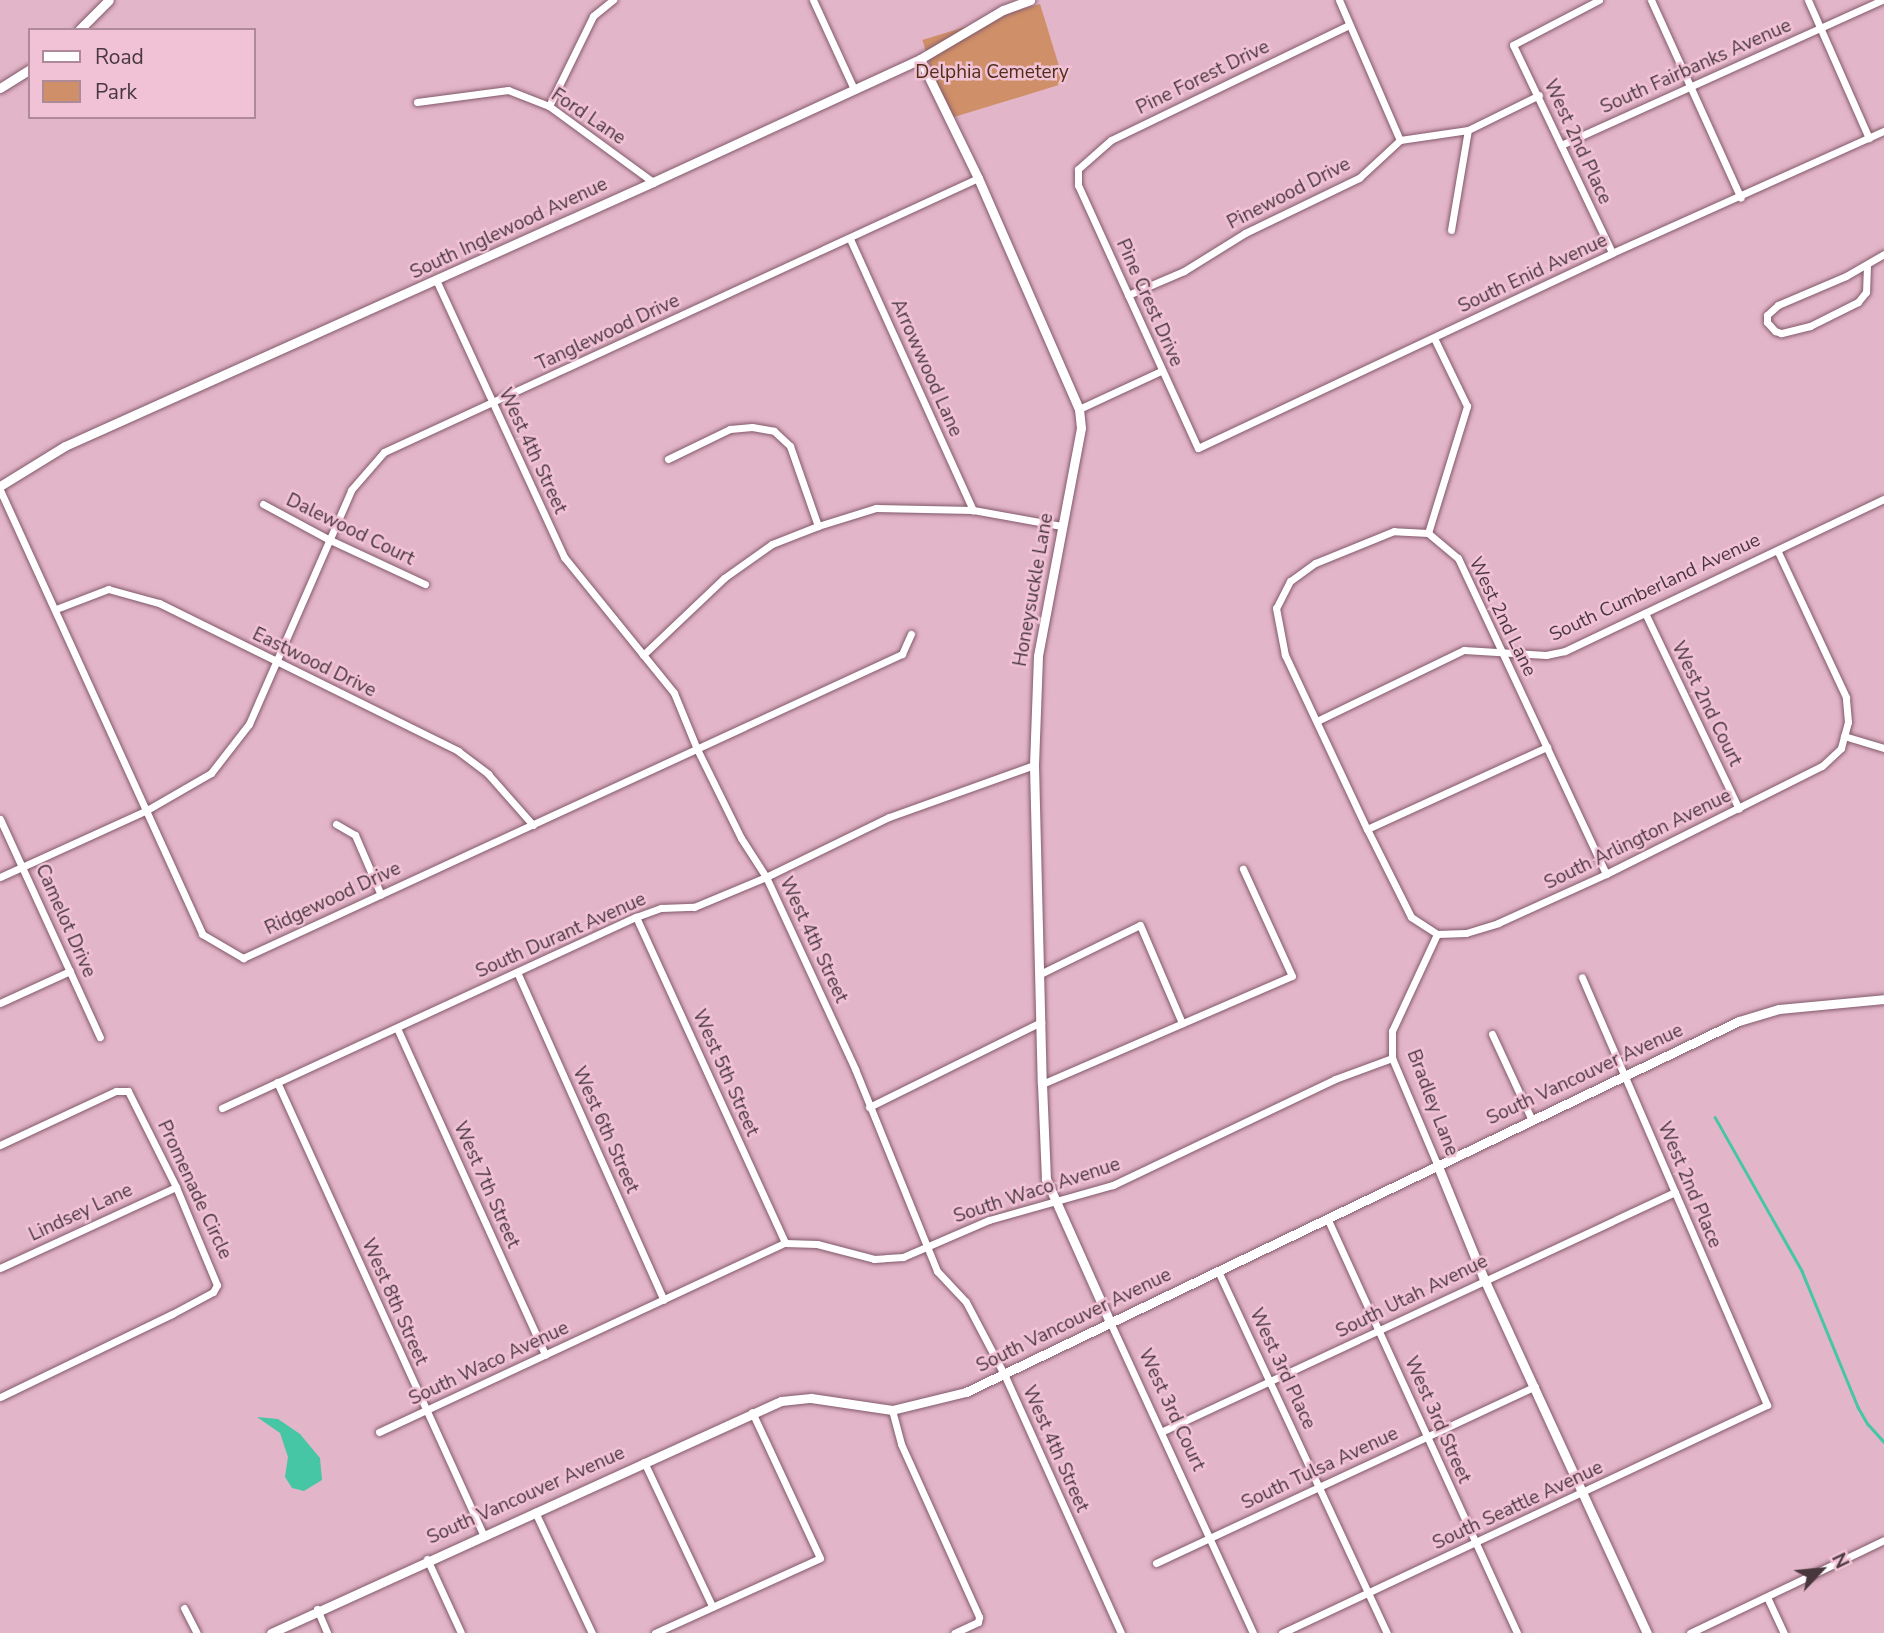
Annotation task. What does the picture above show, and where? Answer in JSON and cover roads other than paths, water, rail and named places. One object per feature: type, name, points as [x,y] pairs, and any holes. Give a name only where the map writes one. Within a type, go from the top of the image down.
[{"type":"street","points":[[81,28],[109,0]]},
{"type":"street","points":[[549,106],[593,16],[613,0]]},
{"type":"street","points":[[813,0],[854,89]]},
{"type":"street","name":"South Inglewood Avenue","points":[[0,488],[65,446],[437,282],[920,59],[1003,10],[1030,0]]},
{"type":"street","points":[[1339,0],[1400,140],[1468,130],[1538,95]]},
{"type":"street","name":"West 2nd Place","points":[[1599,0],[1513,45],[1612,253]]},
{"type":"street","points":[[1651,0],[1741,198]]},
{"type":"street","points":[[1808,0],[1869,138]]},
{"type":"street","name":"South Fairbanks Avenue","points":[[1561,145],[1882,0]]},
{"type":"street","name":"Pine Forest Drive","points":[[1078,169],[1111,140],[1349,25]]},
{"type":"street","name":"Honeysuckle Lane","points":[[920,59],[978,178],[1079,410],[1081,428],[1038,656],[1034,765],[1046,1179],[1056,1202]]},
{"type":"street","points":[[0,88],[28,70]]},
{"type":"street","name":"Ford Lane","points":[[417,102],[508,90],[549,106],[653,182]]},
{"type":"street","points":[[1451,230],[1468,130]]},
{"type":"street","name":"South Enid Avenue","points":[[1198,448],[1612,253],[1741,198],[1884,131]]},
{"type":"street","name":"Pinewood Drive","points":[[1128,295],[1184,271],[1245,233],[1359,178],[1400,140]]},
{"type":"street","name":"Pine Crest Drive","points":[[1078,169],[1078,185],[1198,448]]},
{"type":"street","name":"Tanglewood Drive","points":[[0,877],[147,810],[211,773],[249,724],[351,490],[384,452],[978,178]]},
{"type":"street","name":"Arrowwood Lane","points":[[850,239],[973,510]]},
{"type":"street","points":[[1867,265],[1866,292],[1857,302],[1810,326],[1782,332],[1774,331],[1767,322],[1767,315],[1778,305],[1867,265],[1884,254]]},
{"type":"street","name":"West 4th Street","points":[[437,282],[564,557],[674,693],[697,750],[741,838],[766,877],[855,1069],[937,1271],[966,1302],[1004,1374],[1121,1633]]},
{"type":"street","points":[[1434,338],[1468,406],[1452,448],[1428,533],[1394,531],[1315,564],[1290,581],[1276,608],[1285,654],[1319,720],[1367,829],[1411,917],[1437,934]]},
{"type":"street","points":[[1079,410],[1161,371]]},
{"type":"street","points":[[668,459],[730,429],[752,427],[774,431],[790,446],[818,526]]},
{"type":"street","name":"Ridgewood Drive","points":[[0,488],[202,934],[243,958],[902,654],[911,634]]},
{"type":"street","name":"South Cumberland Avenue","points":[[1319,720],[1464,650],[1546,655],[1565,651],[1884,499]]},
{"type":"street","name":"Dalewood Court","points":[[262,504],[328,539],[425,584]]},
{"type":"street","points":[[643,655],[724,578],[772,544],[876,508],[973,510],[1062,526]]},
{"type":"street","name":"West 2nd Lane","points":[[1428,533],[1458,558],[1606,874]]},
{"type":"street","points":[[1777,550],[1846,697],[1848,722],[1844,736],[1884,748]]},
{"type":"street","name":"Eastwood Drive","points":[[56,609],[108,589],[159,603],[458,751],[488,774],[533,825]]},
{"type":"street","name":"West 2nd Court","points":[[1645,613],[1740,808]]},
{"type":"street","name":"South Arlington Avenue","points":[[1437,934],[1466,933],[1498,923],[1606,874],[1822,766],[1841,748],[1844,736]]},
{"type":"street","points":[[1367,829],[1547,747]]},
{"type":"street","name":"South Durant Avenue","points":[[222,1108],[636,917],[661,908],[694,907],[766,877],[889,817],[1034,765]]},
{"type":"street","name":"Camelot Drive","points":[[0,819],[100,1037]]},
{"type":"street","points":[[336,824],[355,835],[381,895]]},
{"type":"street","points":[[1042,1084],[1292,976],[1243,869]]},
{"type":"street","name":"West 5th Street","points":[[636,917],[785,1243]]},
{"type":"street","points":[[1040,974],[1139,925],[1182,1023]]},
{"type":"street","name":"Bradley Lane","points":[[1437,934],[1392,1031],[1392,1058],[1484,1279],[1647,1633]]},
{"type":"street","points":[[0,1003],[70,971]]},
{"type":"street","name":"West 6th Street","points":[[517,972],[664,1300]]},
{"type":"street","name":"West 2nd Place","points":[[1582,977],[1767,1405]]},
{"type":"street","name":"South Vancouver Avenue","points":[[271,1633],[317,1609],[781,1401],[811,1398],[892,1410],[966,1392],[1739,1021],[1779,1009],[1884,999]]},
{"type":"street","points":[[869,1107],[1041,1022]]},
{"type":"street","name":"West 7th Street","points":[[397,1028],[545,1355]]},
{"type":"street","points":[[1492,1034],[1532,1120]]},
{"type":"street","name":"South Waco Avenue","points":[[379,1432],[785,1243],[817,1244],[874,1259],[903,1256],[989,1220],[1113,1185],[1335,1079],[1392,1058]]},
{"type":"street","name":"West 8th Street","points":[[277,1082],[483,1535]]},
{"type":"street","name":"Promenade Circle","points":[[0,1145],[116,1091],[128,1091],[176,1187],[217,1285],[213,1292],[0,1397]]},
{"type":"street","name":"Lindsey Lane","points":[[0,1268],[176,1187]]},
{"type":"street","name":"South Utah Avenue","points":[[1163,1432],[1484,1279],[1675,1192]]},
{"type":"street","name":"West 3rd Court","points":[[1056,1202],[1253,1633]]},
{"type":"street","name":"West 3rd Street","points":[[1328,1220],[1517,1633]]},
{"type":"street","name":"West 3rd Place","points":[[1218,1271],[1387,1633]]},
{"type":"street","name":"South Tulsa Avenue","points":[[1156,1563],[1535,1386]]},
{"type":"street","name":"South Seattle Avenue","points":[[1282,1633],[1767,1405]]},
{"type":"street","points":[[892,1410],[901,1444],[979,1617],[978,1622],[954,1633]]},
{"type":"street","points":[[655,1633],[820,1558],[752,1412]]},
{"type":"street","points":[[644,1462],[712,1606]]},
{"type":"street","points":[[535,1512],[592,1633]]},
{"type":"street","points":[[1690,1633],[1884,1540]]},
{"type":"street","points":[[427,1559],[461,1633]]},
{"type":"street","points":[[1767,1597],[1784,1633]]},
{"type":"street","points":[[184,1608],[197,1633]]},
{"type":"street","points":[[317,1609],[327,1633]]},
{"type":"waterway","points":[[1715,1117],[1802,1271],[1858,1407],[1868,1424],[1884,1442]]},
{"type":"park label","name":"Delphia Cemetery","points":[[992,73]]}]
